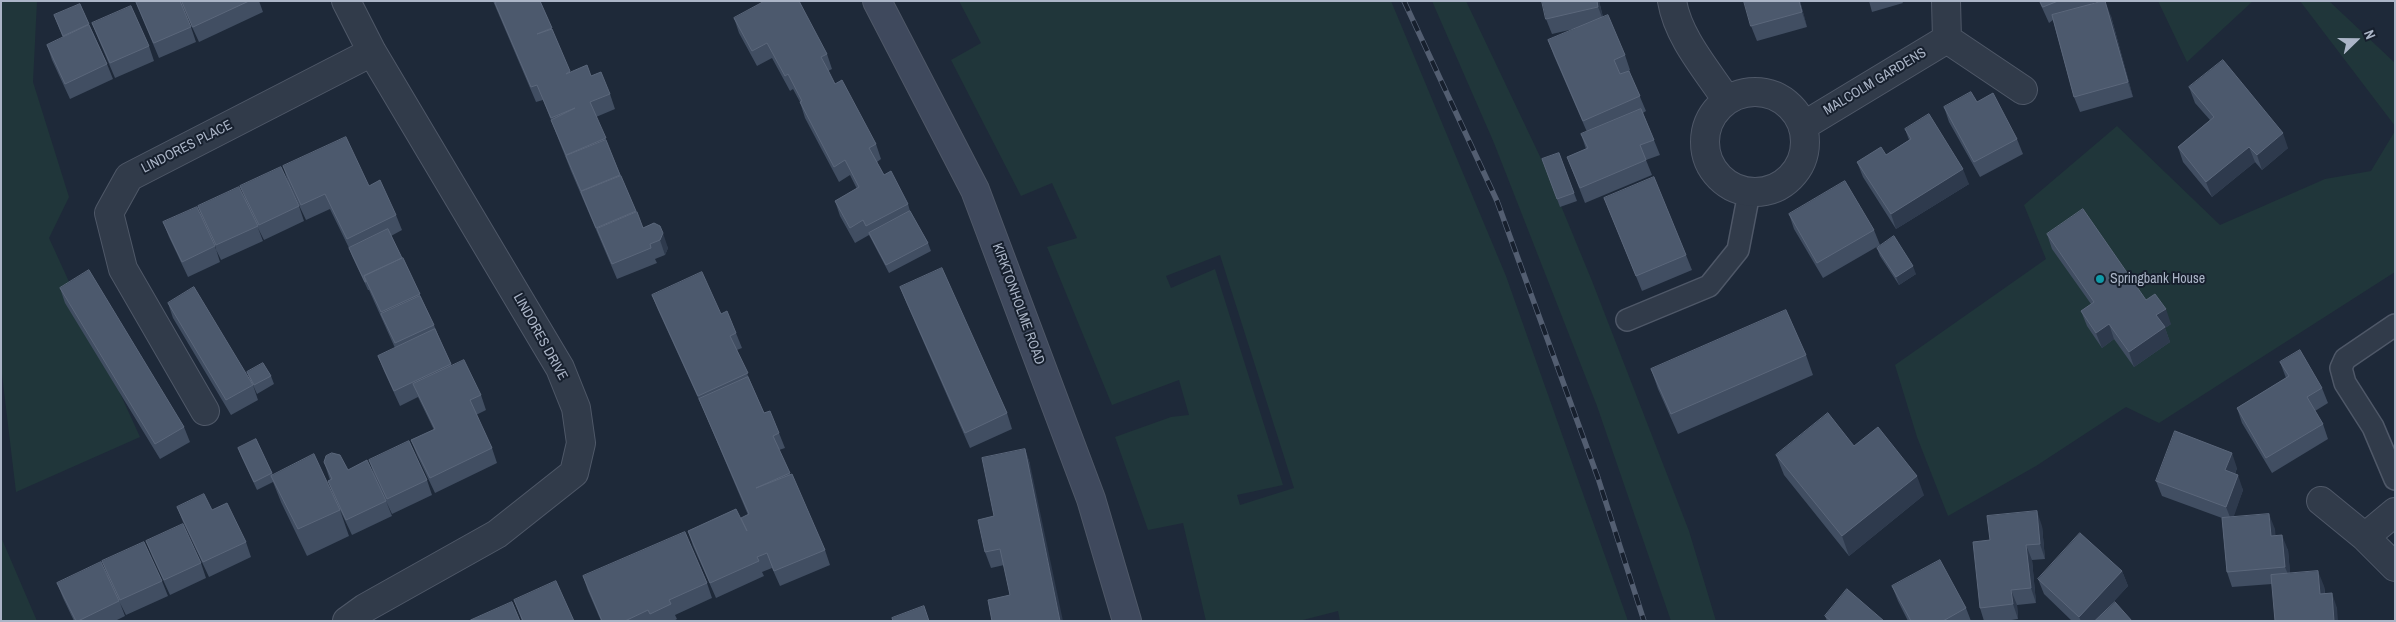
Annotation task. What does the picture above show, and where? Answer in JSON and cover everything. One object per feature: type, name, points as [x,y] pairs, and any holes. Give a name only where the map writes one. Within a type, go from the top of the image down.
[{"type":"street","name":"LINDORES DRIVE","points":[[346,1],[372,52],[560,368],[576,408],[581,443],[574,473],[497,534],[365,608],[347,621]]},
{"type":"street","name":"KIRKTONHOLME ROAD","points":[[877,1],[975,190],[1090,499],[1127,621]]},
{"type":"street","points":[[1672,1],[1675,17],[1691,46],[1726,98]]},
{"type":"street","points":[[1946,1],[1947,39],[2023,90]]},
{"type":"street","name":"MALCOLM GARDENS","points":[[1803,126],[1947,39]]},
{"type":"street","name":"LINDORES PLACE","points":[[205,411],[123,269],[109,212],[129,177],[372,52]]},
{"type":"street","points":[[1754,91],[1770,93],[1784,100],[1796,112],[1803,126],[1806,142],[1803,159],[1794,174],[1782,185],[1766,192],[1749,193],[1735,189],[1722,181],[1712,170],[1706,156],[1704,141],[1707,126],[1726,98],[1754,91]]},
{"type":"street","points":[[2321,501],[2365,537],[2395,567]]},
{"type":"street","points":[[2365,537],[2395,512]]},
{"type":"lane","points":[[1628,320],[1709,286],[1738,250],[1749,193]]},
{"type":"lane","points":[[2395,325],[2345,359],[2341,368],[2345,382],[2379,440],[2395,479]]},
{"type":"green space","points":[[1,1],[37,1],[33,82],[69,197],[49,238],[140,437],[16,492],[1,366]]},
{"type":"green space","points":[[959,1],[1391,1],[1506,276],[1628,621],[1340,621],[1338,611],[1299,621],[1206,621],[1183,523],[1148,530],[1115,437],[1171,417],[1189,415],[1179,380],[1112,405],[1047,247],[1077,238],[1052,183],[1021,196],[951,60],[981,43]],"holes":[[[1220,255],[1294,488],[1240,505],[1237,495],[1283,485],[1215,269],[1171,288],[1166,276]]]},
{"type":"green space","points":[[1432,1],[1466,1],[1545,167],[1592,281],[1689,531],[1716,621],[1671,621],[1597,406],[1494,143]]},
{"type":"green space","points":[[2158,1],[2253,1],[2187,62]]},
{"type":"green space","points":[[2300,1],[2329,1],[2395,63],[2395,126]]},
{"type":"green space","points":[[2117,126],[2220,225],[2325,179],[2371,171],[2395,131],[2395,272],[2159,423],[2126,407],[2036,466],[1948,516],[1917,437],[1895,365],[2046,259],[2024,205]]},
{"type":"green space","points":[[1,537],[37,621],[1,621]]},
{"type":"building","points":[[136,1],[180,1],[191,27],[154,43]]},
{"type":"building","points":[[182,1],[249,1],[193,27]]},
{"type":"building","points":[[498,1],[540,1],[552,28],[537,34],[552,29],[570,71],[566,74],[587,65],[591,76],[601,72],[610,94],[590,102],[606,138],[566,155],[551,120],[575,108],[551,118],[537,85],[531,87],[495,3]]},
{"type":"building","points":[[765,1],[799,1],[827,54],[821,57],[835,84],[842,80],[876,144],[869,148],[884,175],[891,171],[908,204],[866,226],[863,220],[850,228],[835,201],[859,187],[845,160],[834,167],[800,102],[802,101],[788,74],[785,76],[767,43],[752,51],[734,18]]},
{"type":"building","points":[[1542,1],[1597,1],[1598,7],[1546,19]]},
{"type":"building","points":[[1744,1],[1799,1],[1802,12],[1751,26]]},
{"type":"building","points":[[2040,1],[2058,1],[2043,7]]},
{"type":"building","points":[[2105,1],[2128,82],[2074,97],[2052,15]]},
{"type":"building","points":[[80,4],[89,24],[63,36],[54,15]]},
{"type":"building","points":[[131,6],[149,46],[110,63],[92,23]]},
{"type":"building","points":[[1608,15],[1625,55],[1614,60],[1620,74],[1629,71],[1640,96],[1583,121],[1548,40]]},
{"type":"building","points":[[89,25],[107,64],[65,84],[47,45]]},
{"type":"building","points":[[2223,60],[2283,133],[2257,155],[2249,147],[2206,182],[2178,147],[2214,117],[2189,87]]},
{"type":"building","points":[[1971,92],[1977,102],[1993,93],[2017,139],[1974,162],[1944,107]]},
{"type":"building","points":[[1641,109],[1654,140],[1640,145],[1646,160],[1580,188],[1567,157],[1588,148],[1581,134]]},
{"type":"building","points":[[1929,114],[1963,169],[1891,214],[1857,162],[1881,147],[1886,155],[1911,139],[1905,129]]},
{"type":"building","points":[[346,137],[369,186],[380,180],[396,215],[347,239],[325,194],[301,205],[283,166]]},
{"type":"building","points":[[606,140],[620,175],[581,191],[566,156]]},
{"type":"building","points":[[1559,153],[1574,193],[1557,199],[1542,159]]},
{"type":"building","points":[[281,167],[299,206],[259,225],[240,186]]},
{"type":"building","points":[[621,176],[636,211],[596,228],[581,192]]},
{"type":"building","points":[[1654,177],[1686,255],[1636,276],[1604,198]]},
{"type":"building","points":[[1845,181],[1874,230],[1817,263],[1789,214]]},
{"type":"building","points":[[239,187],[258,226],[216,245],[198,206]]},
{"type":"building","points":[[197,207],[215,246],[182,262],[163,222]]},
{"type":"building","name":"Springbank House","points":[[2083,209],[2146,300],[2155,294],[2166,309],[2156,315],[2165,327],[2129,352],[2109,324],[2096,333],[2081,311],[2094,302],[2047,234]]},
{"type":"building","points":[[910,211],[928,243],[886,265],[869,233]]},
{"type":"building","points":[[637,212],[643,228],[654,223],[660,226],[663,233],[660,240],[650,244],[651,248],[612,264],[597,229]]},
{"type":"building","points":[[388,229],[402,258],[364,276],[365,282],[349,248]]},
{"type":"building","points":[[1894,236],[1913,266],[1896,277],[1877,248]]},
{"type":"building","points":[[403,258],[420,294],[381,312],[364,276]]},
{"type":"building","points":[[942,268],[1007,413],[965,433],[900,287]]},
{"type":"building","points":[[89,270],[184,427],[155,444],[60,288]]},
{"type":"building","points":[[702,272],[721,314],[727,311],[736,333],[730,336],[748,373],[698,396],[652,295]]},
{"type":"building","points":[[194,287],[253,385],[226,400],[168,303]]},
{"type":"building","points":[[420,296],[434,325],[395,343],[381,314]]},
{"type":"building","points":[[1786,310],[1806,355],[1671,414],[1651,369]]},
{"type":"building","points":[[435,329],[451,364],[394,391],[378,356]]},
{"type":"building","points":[[2300,350],[2322,388],[2307,397],[2323,424],[2266,458],[2237,408],[2289,376],[2280,362]]},
{"type":"building","points":[[464,360],[481,395],[470,400],[492,448],[430,478],[411,440],[435,429],[413,384]]},
{"type":"building","points":[[263,363],[271,376],[254,385],[247,372]]},
{"type":"building","points":[[748,377],[764,413],[770,411],[779,433],[773,436],[790,473],[756,488],[792,474],[825,550],[774,571],[767,553],[757,557],[759,561],[710,583],[688,531],[736,509],[747,531],[741,518],[749,514],[699,399]]},
{"type":"building","points":[[1828,413],[1854,446],[1878,427],[1917,476],[1842,536],[1776,455]]},
{"type":"building","points":[[2175,431],[2232,453],[2225,470],[2238,475],[2226,507],[2156,481]]},
{"type":"building","points":[[256,439],[272,473],[254,482],[238,448]]},
{"type":"building","points":[[409,441],[427,480],[387,499],[369,460]]},
{"type":"building","points":[[1025,449],[1060,621],[992,621],[988,600],[1010,595],[1000,549],[985,552],[978,520],[994,516],[982,458]]},
{"type":"building","points":[[332,453],[340,455],[348,470],[367,460],[386,501],[346,520],[328,481],[332,479],[324,462],[326,456]]},
{"type":"building","points":[[314,454],[340,510],[298,529],[271,476]]},
{"type":"building","points":[[204,494],[212,510],[227,503],[246,542],[203,562],[177,507]]},
{"type":"building","points":[[2037,511],[2040,544],[2026,545],[2031,588],[2011,590],[2013,604],[1980,608],[1973,542],[1990,540],[1987,516]]},
{"type":"building","points":[[2269,514],[2271,536],[2282,535],[2285,567],[2227,572],[2222,518]]},
{"type":"building","points":[[183,524],[201,563],[164,580],[146,541]]},
{"type":"building","points":[[685,532],[707,583],[669,600],[671,604],[650,614],[648,610],[625,621],[602,621],[583,576]]},
{"type":"building","points":[[2080,533],[2122,571],[2079,617],[2038,579]]},
{"type":"building","points":[[144,542],[162,581],[120,600],[102,561]]},
{"type":"building","points":[[1940,560],[1966,608],[1943,621],[1911,621],[1892,586]]},
{"type":"building","points":[[101,562],[119,601],[76,621],[57,583]]},
{"type":"building","points":[[2318,571],[2320,594],[2332,593],[2334,621],[2275,621],[2271,575]]},
{"type":"building","points":[[556,581],[574,621],[523,621],[514,600]]},
{"type":"building","points":[[1847,589],[1884,621],[1831,621],[1825,616]]},
{"type":"building","points":[[512,602],[520,621],[471,620]]},
{"type":"building","points":[[2115,602],[2132,621],[2095,621]]},
{"type":"building","points":[[924,606],[929,621],[893,621],[892,618]]},
{"type":"railway","points":[[1404,1],[1497,201],[1598,478],[1644,621]]},
{"type":"place","name":"Springbank House","points":[[2100,279]]}]
